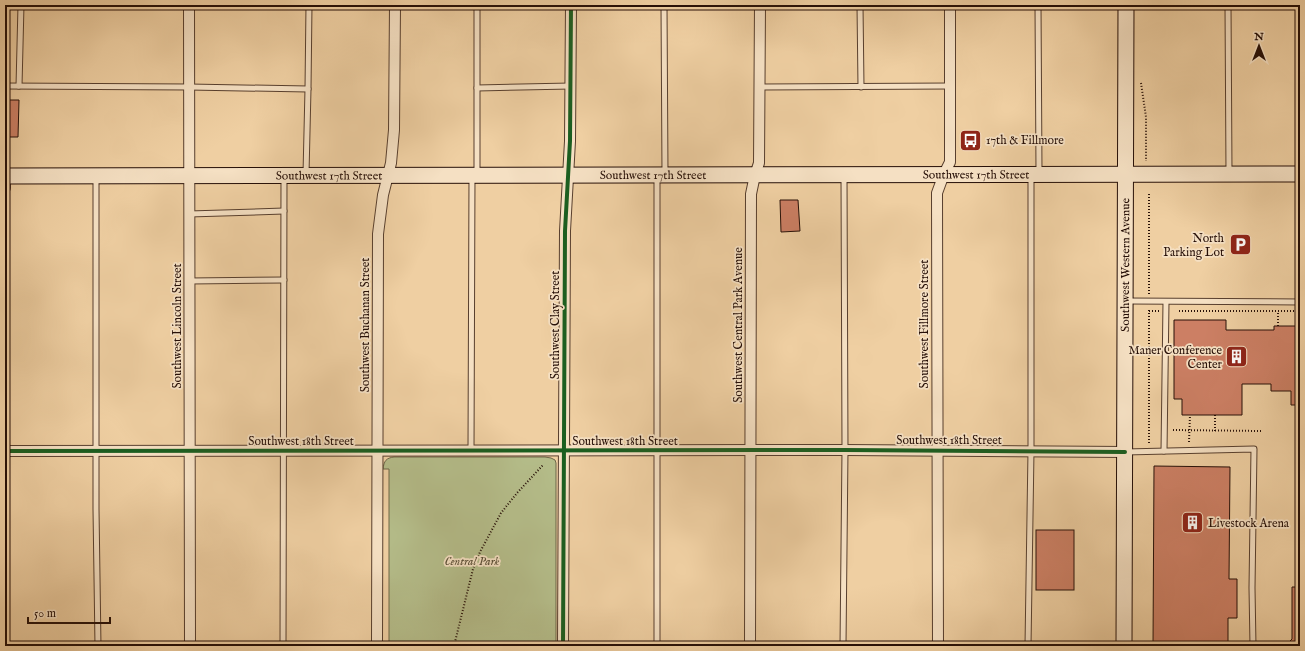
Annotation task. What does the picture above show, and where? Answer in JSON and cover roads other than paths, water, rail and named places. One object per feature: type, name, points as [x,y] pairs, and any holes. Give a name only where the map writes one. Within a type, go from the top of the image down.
[{"type":"main road","name":"Southwest Western Avenue","points":[[1124,646],[1126,5]]},
{"type":"main road","name":"Southwest 17th Street","points":[[5,176],[1300,174]]},
{"type":"street","name":"Southwest Lincoln Street","points":[[189,5],[190,646]]},
{"type":"street","name":"Southwest Buchanan Street","points":[[377,646],[378,234],[387,176],[391,163],[394,130],[395,5]]},
{"type":"street","name":"Southwest Clay Street","points":[[563,646],[565,230],[570,141],[572,5]]},
{"type":"street","name":"Southwest Central Park Avenue","points":[[750,646],[751,194],[755,175],[760,164],[760,5]]},
{"type":"street","name":"Southwest Fillmore Street","points":[[938,646],[937,194],[950,162],[950,5]]},
{"type":"street","points":[[5,176],[5,188]]},
{"type":"street","name":"Southwest 18th Street","points":[[5,451],[937,450],[1124,452]]},
{"type":"lane","points":[[19,86],[21,5]]},
{"type":"lane","points":[[306,176],[309,5]]},
{"type":"lane","points":[[471,450],[477,5]]},
{"type":"lane","points":[[657,646],[657,451],[664,5]]},
{"type":"lane","points":[[860,5],[861,87]]},
{"type":"lane","points":[[1028,646],[1038,5]]},
{"type":"lane","points":[[1228,5],[1229,174]]},
{"type":"lane","points":[[5,86],[308,89]]},
{"type":"lane","points":[[476,88],[571,86]]},
{"type":"lane","points":[[760,87],[950,86]]},
{"type":"lane","points":[[5,151],[5,176]]},
{"type":"lane","points":[[843,646],[845,450],[844,175]]},
{"type":"lane","points":[[96,176],[98,646]]},
{"type":"lane","points":[[283,646],[284,176]]},
{"type":"lane","points":[[189,214],[284,211]]},
{"type":"lane","points":[[190,281],[284,280]]},
{"type":"lane","points":[[1125,300],[1166,302],[1300,302]]},
{"type":"lane","points":[[1164,451],[1166,302]]},
{"type":"lane","points":[[1124,452],[1254,450],[1252,588],[1253,646]]},
{"type":"place","name":"17th & Fillmore","points":[[971,140]]},
{"type":"place","name":"North Parking Lot","points":[[1240,245]]},
{"type":"place","name":"Maner Conference Center","points":[[1237,357]]},
{"type":"place","name":"Livestock Arena","points":[[1192,523]]},
{"type":"park label","name":"Central Park","points":[[472,561]]}]
